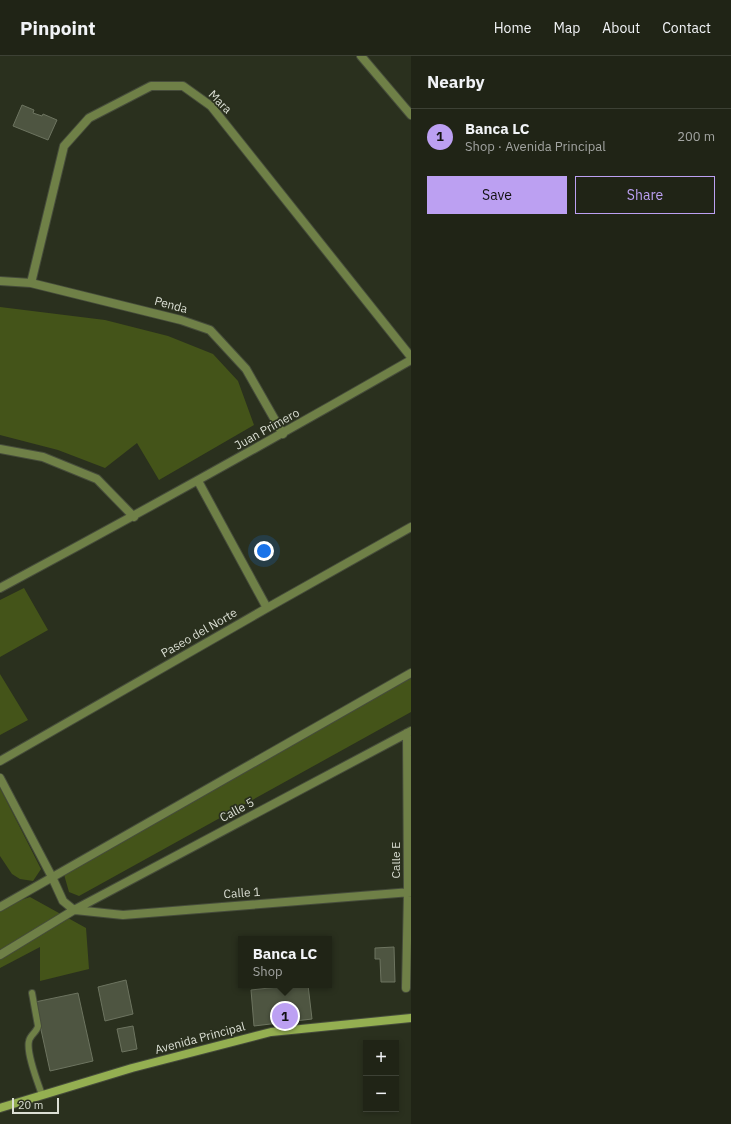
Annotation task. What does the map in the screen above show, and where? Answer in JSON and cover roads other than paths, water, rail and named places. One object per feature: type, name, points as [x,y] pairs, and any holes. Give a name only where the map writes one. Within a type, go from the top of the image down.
[{"type":"street","points":[[361,56],[411,115]]},
{"type":"street","name":"Mara","points":[[31,283],[64,146],[89,118],[151,86],[183,86],[210,106],[411,359]]},
{"type":"street","name":"Penda","points":[[0,281],[31,283],[181,320],[210,330],[246,369],[283,434]]},
{"type":"street","name":"Juan Primero","points":[[0,588],[134,517],[283,434],[411,359]]},
{"type":"street","points":[[0,449],[43,457],[97,479],[134,517]]},
{"type":"street","points":[[198,481],[267,608]]},
{"type":"street","name":"Paseo del Norte","points":[[0,762],[411,527]]},
{"type":"street","points":[[0,907],[411,673]]},
{"type":"street","name":"Calle E","points":[[406,988],[410,892],[409,732]]},
{"type":"street","name":"Calle 5","points":[[0,955],[74,910],[409,732]]},
{"type":"street","points":[[0,778],[63,901],[74,910]]},
{"type":"street","name":"Calle 1","points":[[74,910],[123,915],[410,892]]},
{"type":"street","name":"Avenida Principal","points":[[0,1108],[132,1068],[271,1032],[411,1018]]},
{"type":"lane","points":[[32,993],[38,1026],[29,1039],[28,1049],[42,1095]]},
{"type":"place","name":"Banca LC","points":[[285,1016]]}]
